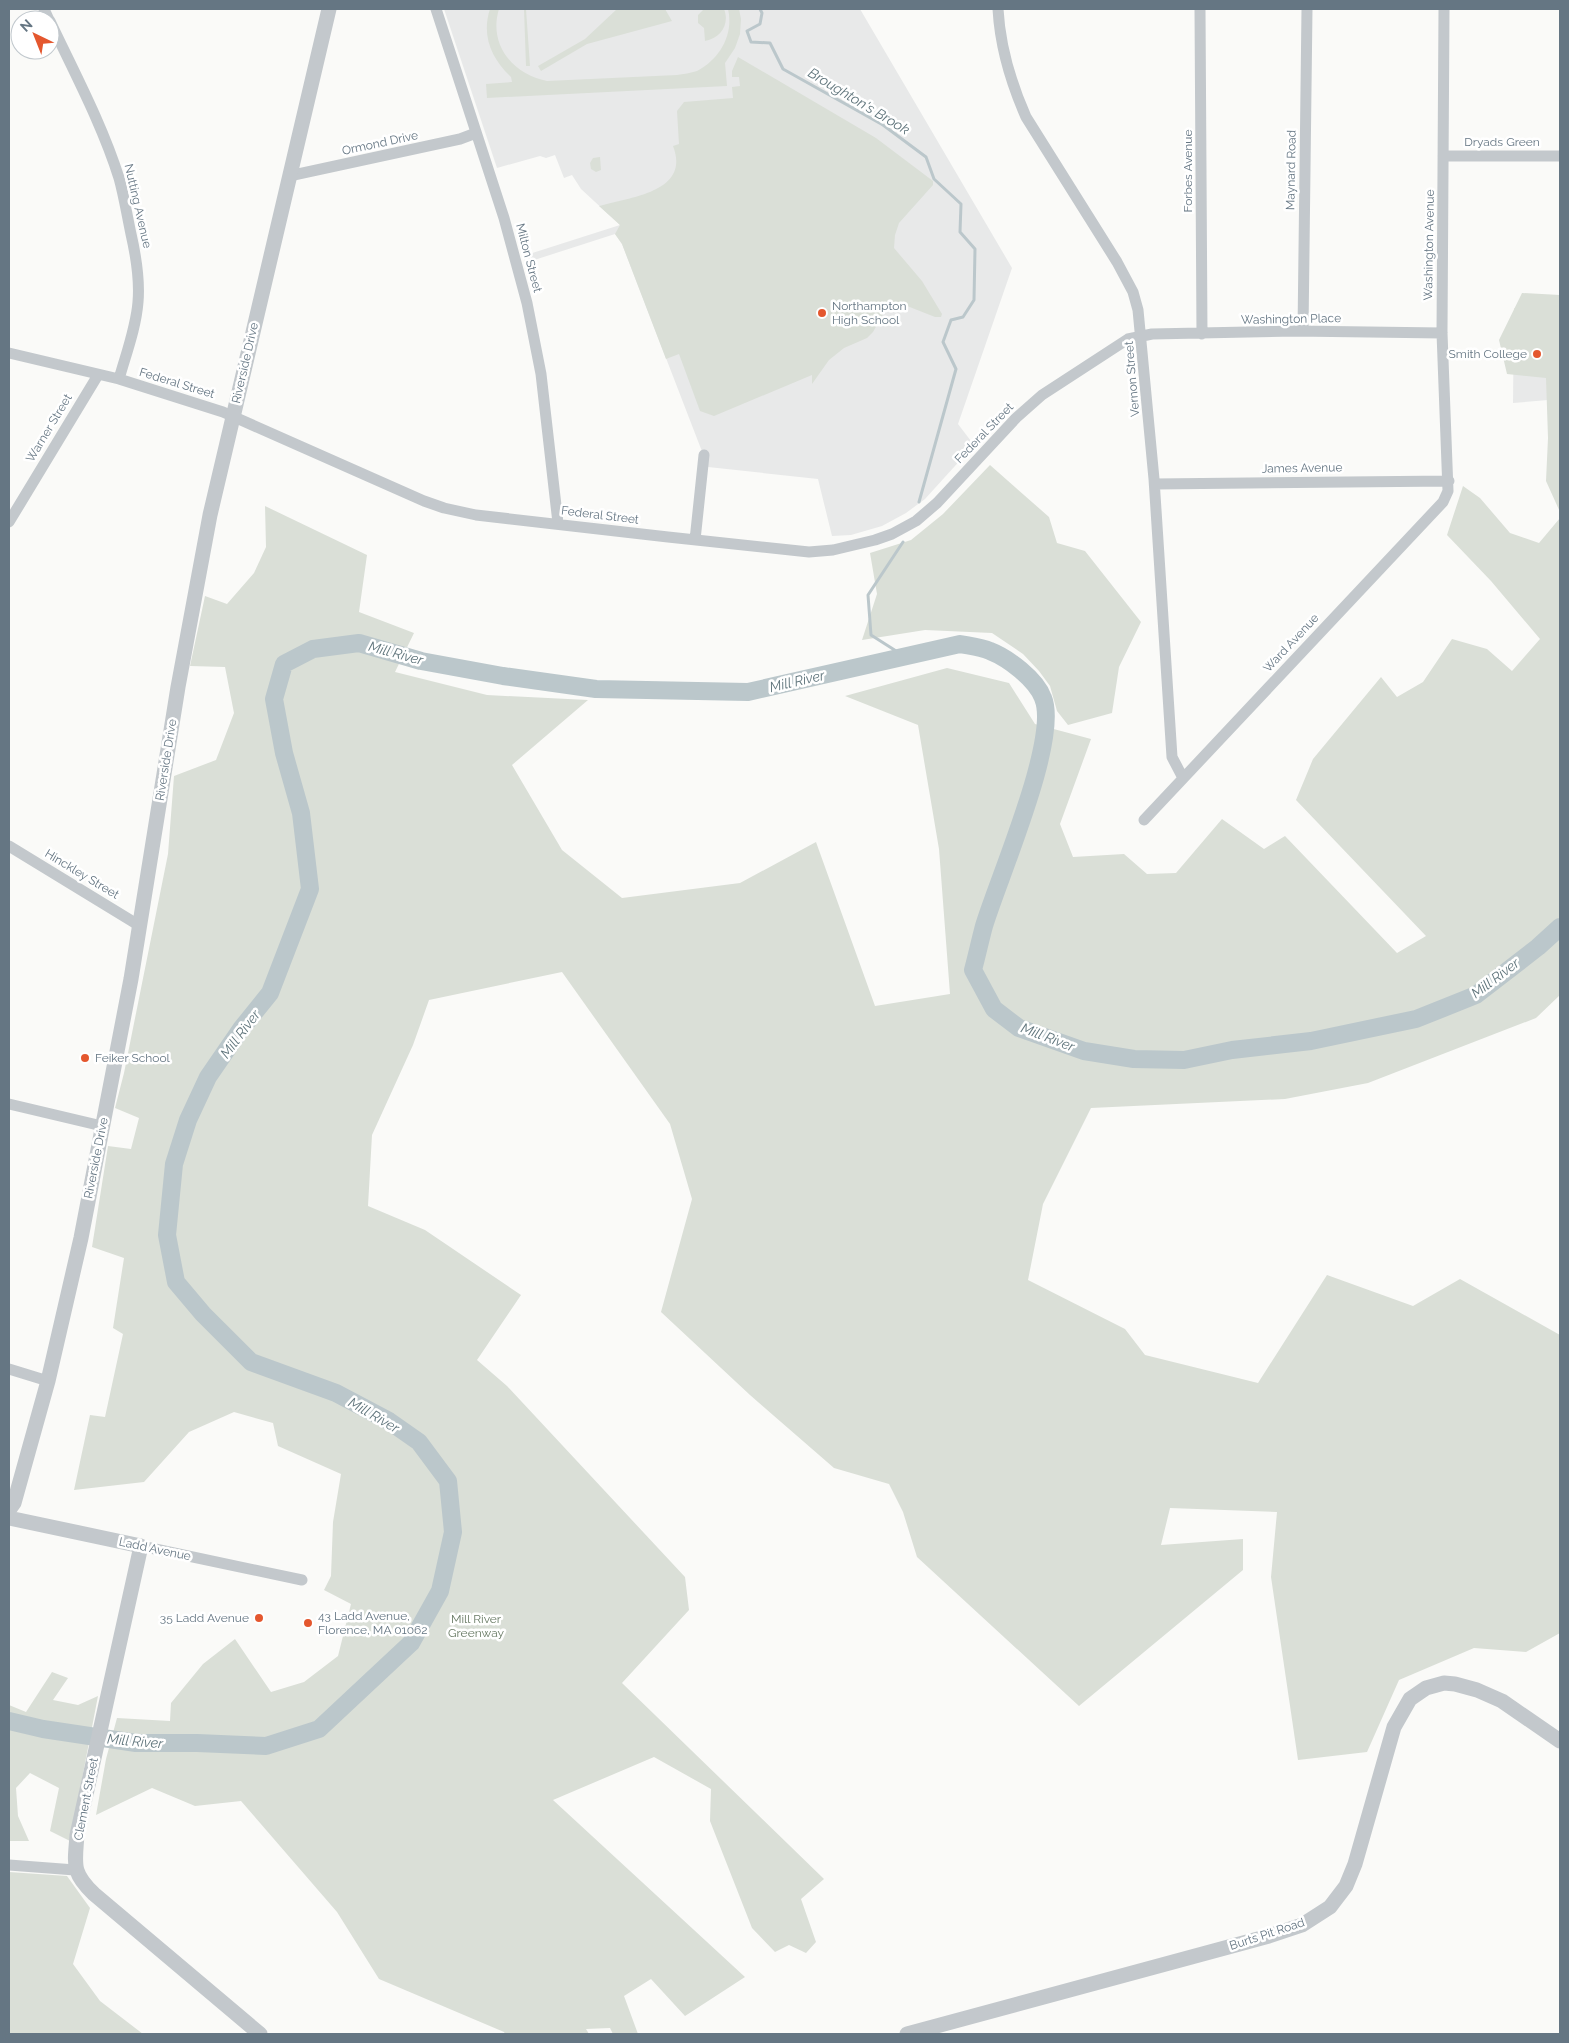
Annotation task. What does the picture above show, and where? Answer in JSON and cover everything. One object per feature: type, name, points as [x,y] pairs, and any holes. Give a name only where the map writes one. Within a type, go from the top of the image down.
[{"type":"street","name":"Riverside Drive","points":[[9,1510],[14,1503],[48,1381],[80,1238],[140,926],[195,592],[232,416],[329,9]]},
{"type":"street","name":"Milton Street","points":[[436,9],[504,218],[532,323],[541,374],[558,523]]},
{"type":"street","name":"Vernon Street","points":[[998,9],[1004,55],[1026,117],[1117,262],[1133,292],[1142,336],[1172,757],[1183,778]]},
{"type":"street","name":"Forbes Avenue","points":[[1200,9],[1202,334]]},
{"type":"street","name":"Maynard Road","points":[[1303,331],[1307,9]]},
{"type":"street","name":"Washington Avenue","points":[[1444,9],[1442,333],[1449,481]]},
{"type":"street","name":"Nutting Avenue","points":[[60,43],[114,162],[124,197],[135,254],[138,302],[134,325],[118,379]]},
{"type":"street","name":"Ormond Drive","points":[[289,176],[460,139],[476,133]]},
{"type":"street","name":"Dryads Green","points":[[1443,156],[1560,156]]},
{"type":"street","name":"Washington Place","points":[[1142,336],[1303,331],[1442,333]]},
{"type":"street","name":"Federal Street","points":[[9,354],[118,379],[232,416],[434,504],[476,514],[809,552],[832,550],[892,534],[916,521],[937,503],[1016,418],[1042,395],[1128,339],[1142,336]]},
{"type":"street","name":"Warner Street","points":[[9,522],[98,375]]},
{"type":"street","points":[[695,540],[704,455]]},
{"type":"street","name":"James Avenue","points":[[1154,484],[1449,481]]},
{"type":"street","name":"Ward Avenue","points":[[1144,820],[1443,502],[1448,491],[1449,481]]},
{"type":"street","name":"Hinckley Street","points":[[9,846],[140,926]]},
{"type":"street","points":[[9,1104],[102,1126]]},
{"type":"street","points":[[9,1369],[48,1381]]},
{"type":"street","name":"Ladd Avenue","points":[[9,1518],[302,1580]]},
{"type":"street","name":"Clement Street","points":[[75,1870],[77,1835],[141,1546]]},
{"type":"street","name":"Burts Pit Road","points":[[907,2034],[1269,1936],[1302,1925],[1330,1907],[1346,1886],[1355,1864],[1394,1727],[1410,1699],[1426,1688],[1444,1683],[1477,1690],[1502,1702],[1560,1741]]},
{"type":"street","points":[[9,1866],[75,1870],[81,1880],[94,1894],[260,2034]]},
{"type":"shaded area","name":"Northampton High School","points":[[444,9],[860,9],[1012,268],[958,424],[974,445],[925,499],[906,513],[882,526],[851,535],[832,536],[818,479],[708,467],[622,244],[615,234],[525,263],[523,256],[620,225],[581,189],[572,175],[564,178],[555,155],[546,158],[540,156],[497,168]]},
{"type":"shaded area","name":"Smith College","points":[[1560,307],[1560,399],[1513,403],[1514,308]]},
{"type":"green space","points":[[490,9],[499,9],[497,34],[500,46],[506,56],[524,72],[535,78],[547,81],[677,75],[697,71],[712,60],[723,45],[729,28],[728,9],[739,9],[741,19],[740,34],[735,48],[725,63],[727,86],[487,98],[486,84],[512,82],[511,77],[498,63],[490,46],[487,28]]},
{"type":"green space","points":[[524,9],[526,9],[530,66],[526,66]]},
{"type":"green space","points":[[617,9],[665,9],[672,21],[587,44],[541,71],[538,66],[585,39]]},
{"type":"green space","points":[[704,9],[724,9],[726,15],[725,25],[720,34],[705,41],[704,28],[698,23],[698,15]]},
{"type":"green space","points":[[738,57],[876,138],[933,181],[933,185],[899,223],[895,235],[894,248],[922,281],[942,314],[941,317],[935,317],[897,302],[890,302],[873,332],[867,338],[844,348],[829,360],[812,384],[812,375],[714,416],[700,411],[679,354],[666,359],[622,244],[615,234],[620,225],[599,206],[641,195],[666,183],[673,174],[676,161],[673,146],[679,144],[677,111],[684,102],[733,98],[732,87],[740,86],[739,77],[732,77],[732,71]]},
{"type":"green space","points":[[600,157],[601,170],[596,172],[591,169],[590,163],[593,158]]},
{"type":"green space","points":[[1522,293],[1560,295],[1560,512],[1546,481],[1548,438],[1546,378],[1507,374],[1499,340]]},
{"type":"green space","points":[[990,465],[1049,517],[1057,543],[1085,551],[1141,622],[1119,667],[1112,713],[1068,725],[1057,711],[1050,686],[1039,671],[1023,654],[992,633],[925,630],[862,640],[877,594],[870,553],[911,540],[943,514]]},
{"type":"green space","name":"Mill River Greenway","points":[[1463,486],[1480,498],[1510,533],[1539,543],[1560,518],[1560,995],[1536,1018],[1368,1083],[1285,1099],[1091,1108],[1043,1204],[1028,1280],[1125,1329],[1145,1355],[1258,1383],[1327,1275],[1413,1306],[1460,1279],[1560,1335],[1560,1633],[1526,1652],[1474,1648],[1399,1680],[1367,1752],[1298,1760],[1271,1577],[1277,1512],[1170,1508],[1161,1545],[1243,1539],[1243,1570],[1079,1706],[917,1557],[903,1512],[889,1484],[834,1468],[750,1395],[661,1312],[692,1199],[670,1124],[562,972],[429,1000],[413,1045],[372,1135],[368,1206],[425,1230],[521,1295],[477,1360],[507,1386],[685,1577],[689,1610],[622,1683],[824,1879],[801,1899],[816,1942],[806,1953],[789,1945],[775,1952],[752,1928],[710,1821],[711,1789],[654,1757],[553,1800],[745,1977],[685,2016],[651,1979],[624,1996],[638,2034],[613,2034],[610,2028],[586,2029],[589,2034],[505,2034],[379,1979],[337,1912],[241,1801],[195,1806],[152,1788],[96,1815],[106,1759],[117,1718],[170,1721],[171,1703],[203,1664],[235,1639],[271,1692],[304,1682],[338,1656],[351,1604],[324,1590],[331,1576],[333,1522],[341,1474],[278,1446],[273,1423],[234,1412],[189,1432],[144,1482],[74,1490],[90,1415],[105,1417],[123,1334],[113,1328],[124,1258],[92,1247],[108,1146],[131,1149],[139,1118],[115,1108],[124,1073],[168,854],[174,776],[216,760],[234,713],[225,667],[190,666],[205,596],[227,604],[254,573],[266,547],[265,506],[367,555],[359,612],[414,633],[395,672],[487,695],[588,700],[512,765],[562,850],[622,898],[740,883],[816,842],[875,1006],[950,994],[939,849],[918,725],[845,696],[947,668],[1009,683],[1035,724],[1091,739],[1060,824],[1073,857],[1124,854],[1147,874],[1176,873],[1222,819],[1264,849],[1285,836],[1397,953],[1426,936],[1296,800],[1313,759],[1381,677],[1397,697],[1423,682],[1452,639],[1487,649],[1512,671],[1540,639],[1491,581],[1447,535]]},
{"type":"green space","points":[[52,1672],[68,1678],[53,1700],[78,1705],[98,1696],[70,1841],[50,1831],[59,1788],[30,1773],[16,1788],[18,1816],[29,1841],[9,1841],[9,1705],[26,1712]]},
{"type":"green space","points":[[9,1872],[67,1876],[90,1908],[73,1964],[100,2001],[143,2034],[9,2034]]},
{"type":"waterway","name":"Broughton's Brook","points":[[760,9],[762,13],[760,24],[747,31],[751,42],[770,43],[783,69],[883,125],[926,157],[934,179],[961,204],[960,232],[975,249],[974,300],[963,317],[951,320],[943,342],[956,369],[919,502]]},
{"type":"waterway","name":"Broughton's Brook","points":[[903,542],[868,595],[871,635],[904,656]]},
{"type":"waterway","name":"Mill River","points":[[9,1721],[43,1729],[136,1743],[266,1746],[319,1729],[411,1643],[440,1591],[453,1532],[448,1481],[419,1442],[389,1421],[336,1393],[251,1362],[203,1314],[176,1282],[167,1235],[174,1164],[188,1120],[208,1077],[241,1029],[270,993],[310,889],[301,813],[284,753],[274,699],[284,664],[313,649],[359,643],[421,661],[503,676],[596,689],[748,692],[960,644],[983,648],[997,654],[1021,670],[1034,684],[1043,698],[1046,718],[1043,744],[1035,776],[984,926],[973,970],[994,1009],[1019,1028],[1084,1051],[1134,1059],[1184,1060],[1232,1050],[1311,1041],[1416,1019],[1476,995],[1538,947],[1560,927]]},
{"type":"place","name":"Northampton High School","points":[[822,313]]},
{"type":"place","name":"Smith College","points":[[1537,354]]},
{"type":"place","name":"Feiker School","points":[[85,1058]]},
{"type":"place","name":"35 Ladd Avenue","points":[[259,1618]]},
{"type":"place","name":"43 Ladd Avenue, Florence, MA 01062","points":[[308,1623]]}]
